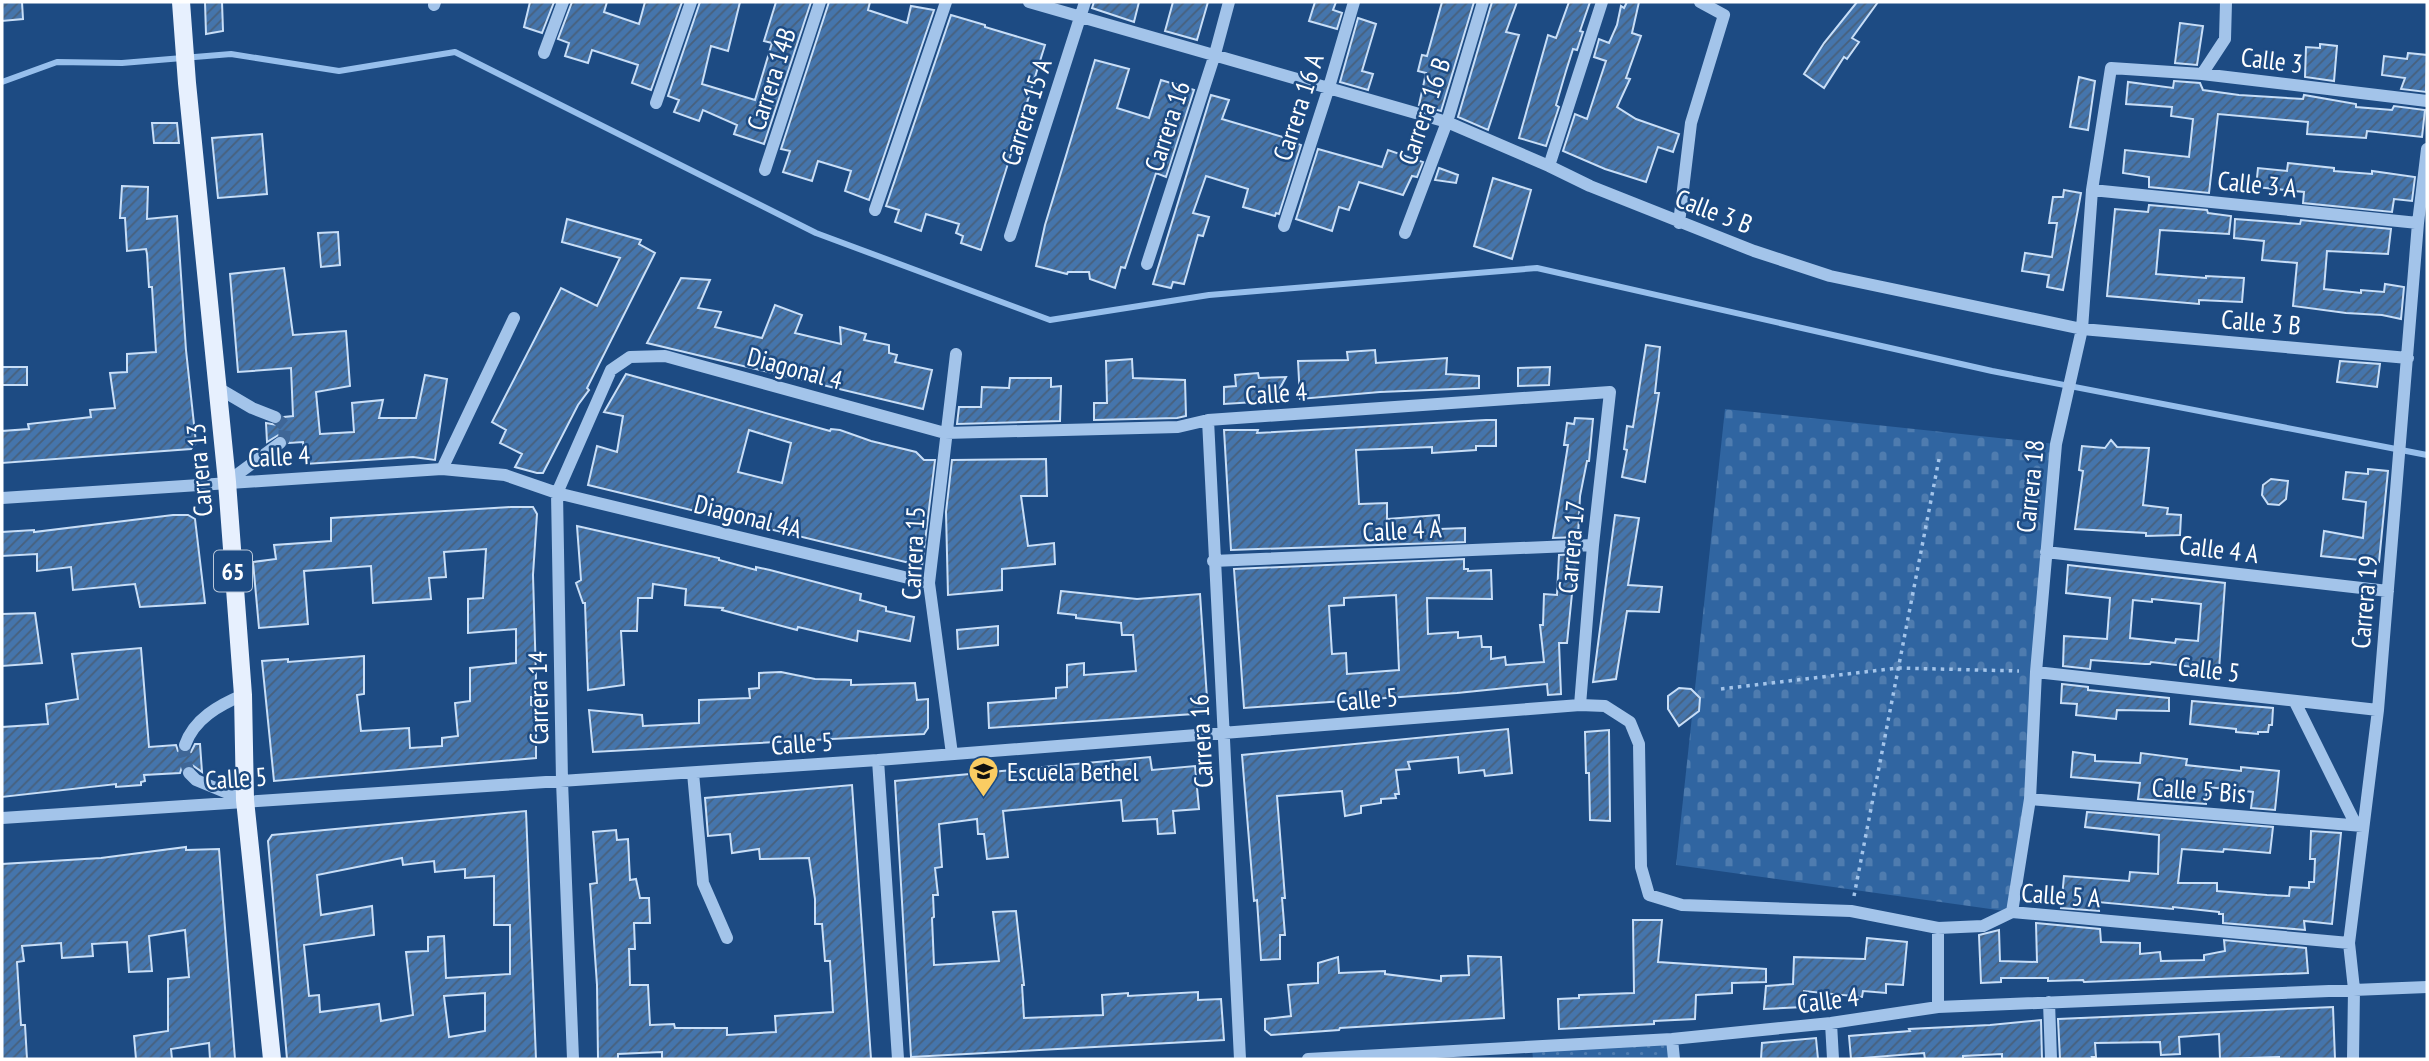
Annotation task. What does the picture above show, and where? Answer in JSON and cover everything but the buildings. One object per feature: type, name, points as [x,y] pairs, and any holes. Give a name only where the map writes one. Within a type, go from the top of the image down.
[{"type":"main road","name":"Carrera 13","points":[[181,2],[227,482],[243,695],[245,800],[272,1059]]},
{"type":"street","points":[[544,53],[563,2]]},
{"type":"street","points":[[656,103],[691,2]]},
{"type":"street","name":"Carrera 14B","points":[[765,170],[820,2]]},
{"type":"street","points":[[876,210],[946,2]]},
{"type":"street","name":"Calle 3 B","points":[[1029,2],[1447,122],[1679,223],[1830,276],[2082,329],[2408,358]]},
{"type":"street","name":"Carrera 15 A","points":[[1010,236],[1085,2]]},
{"type":"street","name":"Carrera 16","points":[[1147,264],[1229,2]]},
{"type":"street","name":"Carrera 16 A","points":[[1284,226],[1354,2]]},
{"type":"street","name":"Carrera 16 B","points":[[1405,233],[1447,122],[1483,2]]},
{"type":"street","points":[[1549,166],[1602,2]]},
{"type":"street","points":[[1679,223],[1691,123],[1724,15],[1700,2]]},
{"type":"street","points":[[2202,74],[2225,39],[2226,2]]},
{"type":"street","name":"Calle 3","points":[[2111,68],[2202,74],[2427,101]]},
{"type":"street","name":"Carrera 18","points":[[2012,912],[2030,799],[2036,672],[2056,444],[2082,329],[2092,190],[2111,68]]},
{"type":"street","name":"Carrera 19","points":[[2353,1059],[2354,989],[2348,943],[2360,825],[2378,710],[2418,223],[2427,149]]},
{"type":"street","name":"Calle 3 A","points":[[2092,190],[2418,223]]},
{"type":"street","points":[[442,469],[514,318]]},
{"type":"street","name":"Carrera 15","points":[[952,754],[929,583],[956,354]]},
{"type":"street","name":"Diagonal 4","points":[[630,357],[665,356],[946,433]]},
{"type":"street","name":"Carrera 14","points":[[573,1059],[562,781],[556,493],[611,370],[630,357]]},
{"type":"street","points":[[218,388],[252,408],[275,417]]},
{"type":"street","name":"Calle 4","points":[[946,433],[1178,426],[1208,421],[1610,392]]},
{"type":"street","name":"Carrera 17","points":[[1580,705],[1593,545],[1610,392]]},
{"type":"street","name":"Carrera 16","points":[[1208,421],[1240,1059]]},
{"type":"street","points":[[227,482],[280,443]]},
{"type":"street","name":"Calle 4","points":[[2,498],[442,469],[505,475],[556,493]]},
{"type":"street","name":"Diagonal 4A","points":[[556,493],[929,583]]},
{"type":"street","name":"Calle 4 A","points":[[1213,561],[1593,545]]},
{"type":"street","name":"Calle 4 A","points":[[2046,552],[2388,591]]},
{"type":"street","name":"Calle 5","points":[[2036,672],[2378,710]]},
{"type":"street","points":[[185,745],[194,728],[212,711],[243,695]]},
{"type":"street","points":[[2295,702],[2360,825]]},
{"type":"street","name":"Calle 5","points":[[2,818],[245,800],[878,761],[1580,705],[1605,706],[1630,722],[1639,744],[1642,867],[1649,895]]},
{"type":"street","points":[[878,761],[898,1059]]},
{"type":"street","points":[[189,773],[196,780],[245,800]]},
{"type":"street","points":[[693,773],[703,883],[727,939]]},
{"type":"street","name":"Calle 5 Bis","points":[[2030,799],[2360,825]]},
{"type":"street","name":"Calle 5 A","points":[[1649,895],[1682,905],[1851,911],[1938,928],[1983,926],[2012,912],[2348,943]]},
{"type":"street","points":[[1938,928],[1938,1007]]},
{"type":"street","name":"Calle 4","points":[[1308,1059],[1532,1054],[1831,1023],[1938,1007],[2427,987]]},
{"type":"street","points":[[2049,1002],[2051,1059]]},
{"type":"street","points":[[1831,1023],[1833,1059]]},
{"type":"street","points":[[1672,1039],[1674,1059]]},
{"type":"path","points":[[1851,911],[1939,459]]},
{"type":"path","points":[[1721,689],[1898,668],[2036,672]]},
{"type":"green space","points":[[1725,409],[2056,444],[2030,799],[2012,912],[1676,865]]},
{"type":"green space","points":[[1672,1039],[1674,1059],[1533,1059],[1532,1048]]},
{"type":"waterway","points":[[2,82],[57,62],[122,63],[231,54],[339,71],[455,52],[816,233],[1050,320],[1209,295],[1537,268],[1992,371],[2427,455]]},
{"type":"tunnel","points":[[275,417],[285,426],[284,439],[280,443]]},
{"type":"tunnel","points":[[185,745],[184,756],[189,773]]},
{"type":"place","name":"Escuela Bethel","points":[[984,798]]}]
